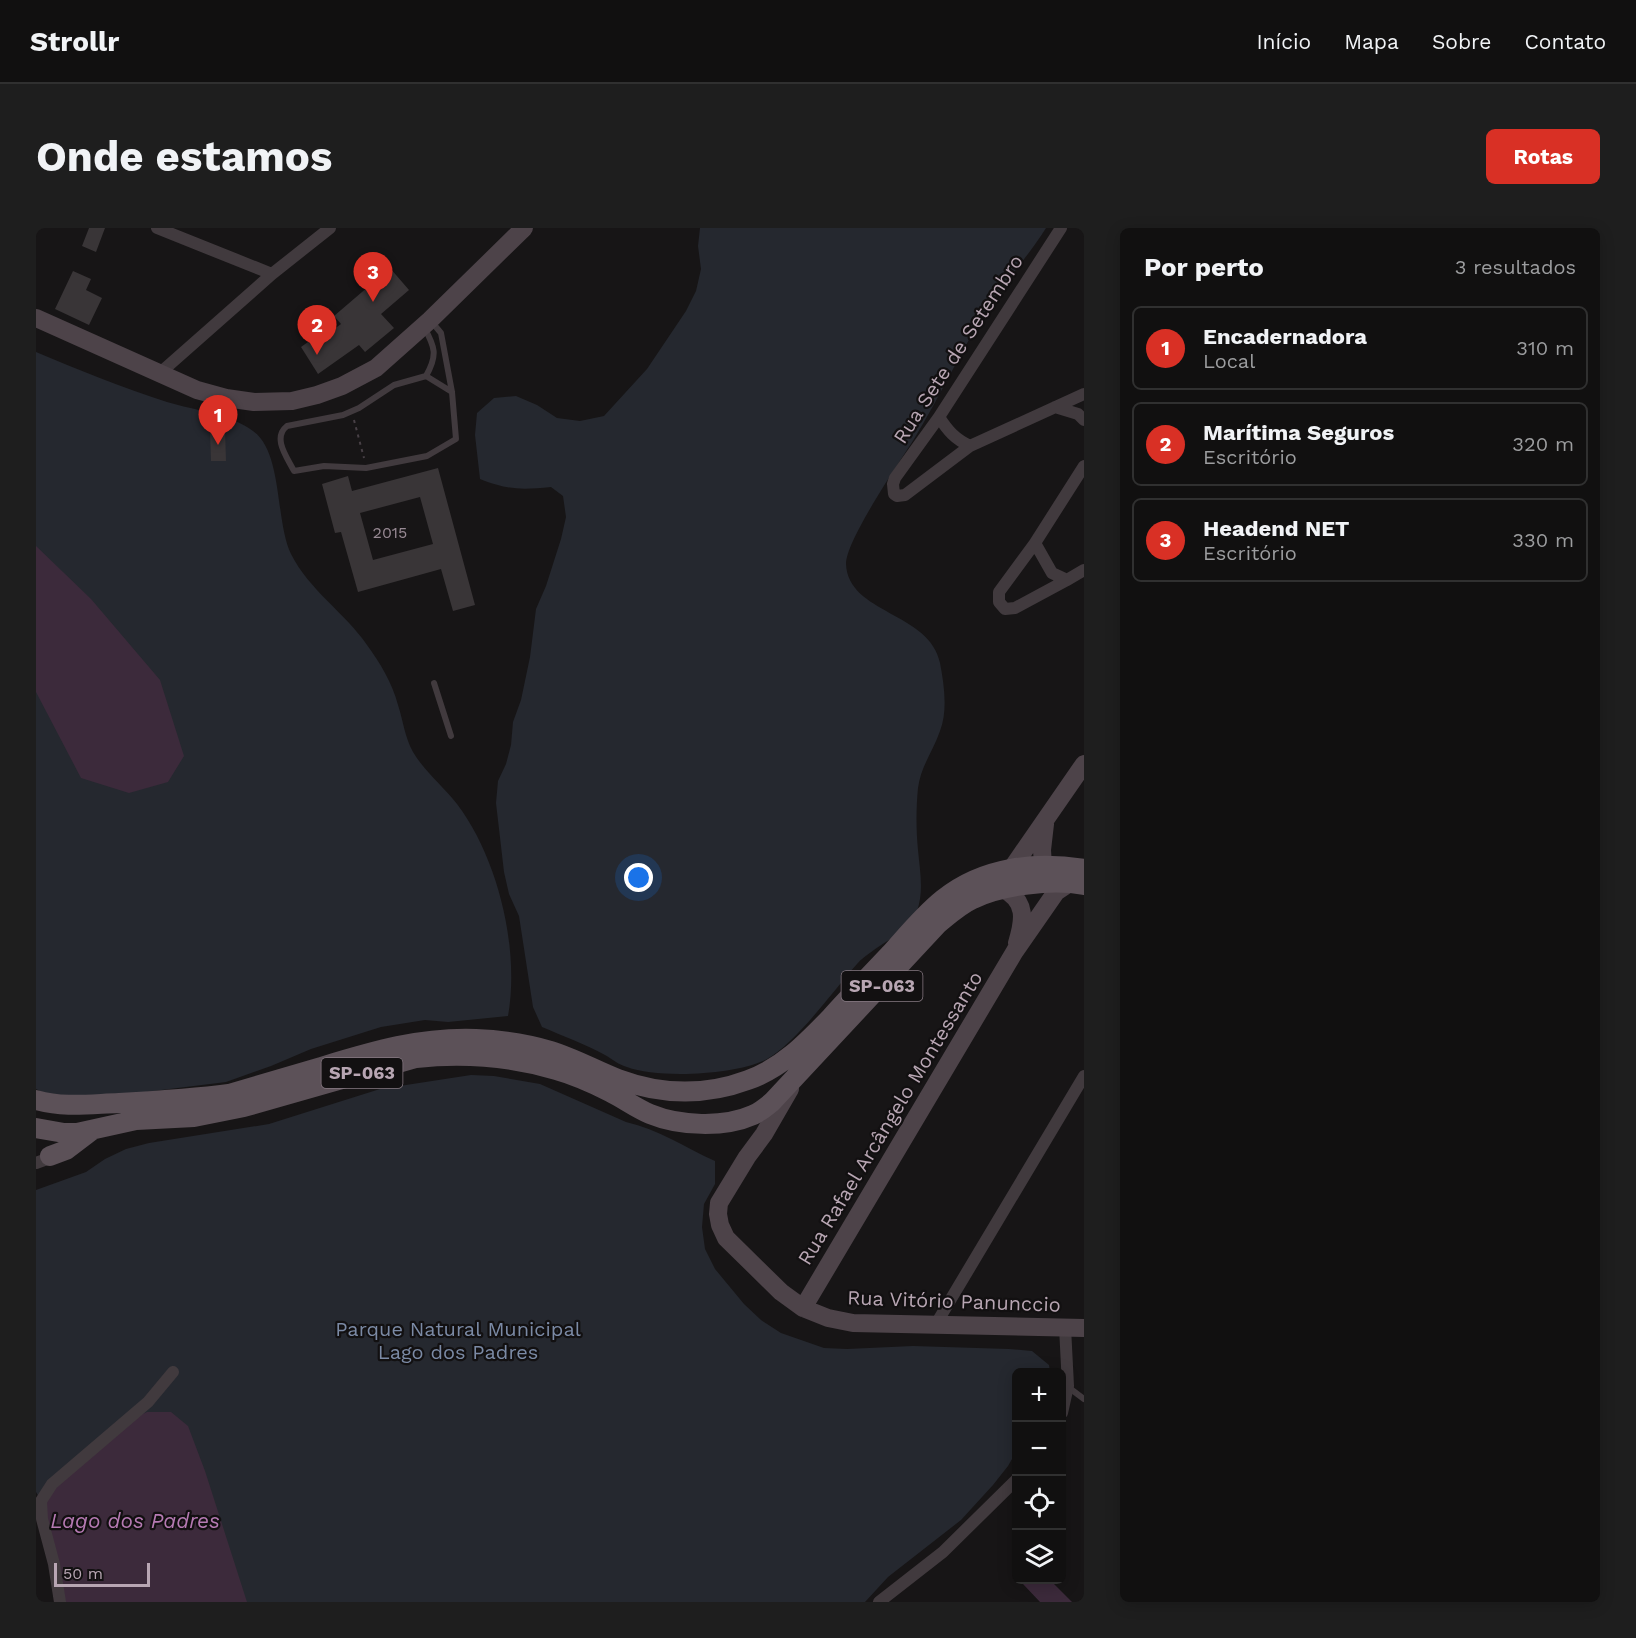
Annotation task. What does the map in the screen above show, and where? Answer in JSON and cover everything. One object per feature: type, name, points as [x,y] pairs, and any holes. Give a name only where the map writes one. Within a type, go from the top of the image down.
[{"type":"main road","name":"SP-063","points":[[36,1100],[58,1105],[79,1106],[186,1100],[229,1094],[409,1042],[443,1039],[476,1039],[530,1045],[646,1088],[670,1092],[712,1091],[764,1074],[787,1060],[813,1036],[922,918],[945,898],[966,885],[1012,868],[1043,865],[1084,869]]},
{"type":"main road","name":"SP-063","points":[[36,1128],[64,1133],[92,1131],[136,1120],[194,1117],[244,1107],[416,1058],[446,1055],[476,1055],[514,1060],[558,1070],[611,1092],[651,1114],[672,1121],[705,1123],[744,1121],[772,1102],[938,924],[971,900],[1003,889],[1033,884],[1076,884]]},
{"type":"main road","points":[[712,1091],[710,1097],[712,1106],[722,1118],[744,1121],[743,1095],[735,1085]]},
{"type":"main road","points":[[58,1105],[64,1120],[64,1133]]},
{"type":"main road","points":[[40,1161],[66,1150],[92,1131]]},
{"type":"street","points":[[157,228],[272,274]]},
{"type":"street","points":[[160,374],[272,274],[330,228]]},
{"type":"street","points":[[36,318],[197,390],[226,398],[255,402],[292,401],[342,386],[373,370],[427,323],[524,228]]},
{"type":"street","name":"Rua Sete de Setembro","points":[[970,446],[905,495],[894,494],[895,478],[939,417],[1061,228]]},
{"type":"street","points":[[939,417],[953,436],[970,446],[1084,394]]},
{"type":"street","points":[[1055,406],[1078,414],[1084,420]]},
{"type":"street","points":[[1084,466],[1035,543],[999,592],[999,602],[1005,609],[1015,609],[1084,570]]},
{"type":"street","points":[[1035,543],[1052,573],[1067,580]]},
{"type":"street","points":[[1012,868],[1084,764]]},
{"type":"street","points":[[1033,884],[1040,876],[1043,865],[1042,850],[1046,822]]},
{"type":"street","name":"Rua Rafael Arcângelo Montessanto","points":[[803,1308],[1015,951],[1056,892],[1076,884]]},
{"type":"street","name":"Rua Rafael Arcângelo Montessanto","points":[[1003,889],[1012,894],[1022,914],[1015,951]]},
{"type":"street","points":[[936,1324],[1084,1076]]},
{"type":"street","name":"Rua Vitório Panunccio","points":[[797,1077],[764,1134],[719,1203],[718,1214],[726,1238],[781,1292],[803,1308],[828,1318],[853,1323],[1078,1326]]},
{"type":"street","name":"Rua Vitório Panunccio","points":[[744,1121],[747,1157]]},
{"type":"street","points":[[40,1161],[64,1133]]},
{"type":"street","points":[[1066,1395],[1078,1326]]},
{"type":"street","points":[[60,1602],[54,1564],[42,1519],[41,1501],[52,1484],[148,1402],[173,1372]]},
{"type":"street","points":[[879,1602],[943,1552],[1012,1484]]},
{"type":"lane","points":[[427,323],[441,333],[452,392],[456,439],[428,456],[366,468],[324,466],[294,471],[281,445],[282,430],[287,426],[343,415],[394,385],[426,376],[433,364],[434,350],[427,323]]},
{"type":"lane","points":[[426,376],[452,392]]},
{"type":"lane","points":[[434,683],[451,735]]},
{"type":"lane","points":[[1068,1386],[1084,1399]]},
{"type":"path","points":[[352,411],[366,468]]},
{"type":"green space","points":[[700,228],[1046,228],[984,314],[923,424],[864,520],[848,553],[846,564],[850,581],[860,593],[921,633],[933,646],[940,663],[944,714],[918,788],[917,842],[921,889],[917,911],[906,926],[857,964],[802,1029],[767,1059],[737,1069],[677,1074],[641,1071],[621,1065],[590,1047],[542,1027],[533,1007],[519,916],[509,894],[504,872],[496,803],[498,781],[511,745],[513,722],[521,700],[530,657],[536,609],[546,586],[566,517],[563,496],[551,487],[515,488],[480,479],[475,435],[477,413],[494,398],[516,396],[537,405],[557,418],[580,421],[604,416],[647,369],[686,311],[696,291],[701,269],[698,246]]},
{"type":"green space","points":[[36,352],[151,397],[234,420],[253,431],[263,441],[274,470],[286,540],[291,554],[307,579],[358,633],[376,659],[392,688],[410,747],[423,766],[457,804],[484,850],[502,905],[508,934],[511,990],[508,1016],[448,1022],[425,1020],[381,1027],[311,1049],[226,1082],[89,1099],[44,1093],[36,1089]]},
{"type":"green space","name":"Parque Natural Municipal Lago dos Padres","points":[[471,1075],[494,1076],[540,1084],[626,1122],[661,1134],[715,1161],[715,1184],[704,1204],[702,1227],[705,1249],[715,1269],[744,1304],[761,1320],[781,1333],[824,1348],[913,1346],[1032,1351],[1049,1365],[1049,1368],[1012,1368],[1012,1459],[1008,1466],[961,1520],[888,1577],[865,1602],[61,1602],[41,1501],[36,1492],[36,1190],[86,1172],[126,1149],[149,1143],[269,1124],[380,1089]]},
{"type":"water","points":[[36,546],[91,599],[160,680],[184,756],[168,782],[129,793],[81,778],[36,692]]},
{"type":"water","name":"Lago dos Padres","points":[[147,1412],[171,1412],[188,1426],[205,1471],[247,1602],[61,1602],[42,1519],[52,1484],[126,1422]]},
{"type":"water","points":[[1023,1584],[1054,1584],[1072,1602],[1040,1602]]},
{"type":"building","points":[[89,228],[105,228],[96,252],[82,246]]},
{"type":"building","points":[[390,268],[409,290],[381,314],[394,328],[365,352],[359,345],[318,374],[301,347],[315,337],[318,341],[341,324],[334,316]]},
{"type":"building","points":[[73,271],[91,279],[86,290],[102,298],[89,325],[55,309]]},
{"type":"building","points":[[225,429],[226,461],[211,461],[210,430]]},
{"type":"building","points":[[438,468],[475,605],[453,611],[441,569],[358,592],[341,532],[335,533],[322,484],[348,476],[352,491]],"holes":[[[420,497],[433,544],[373,560],[360,513]]]},
{"type":"place","name":"Headend NET","points":[[373,302]]},
{"type":"place","name":"Marítima Seguros","points":[[317,355]]},
{"type":"place","name":"Encadernadora","points":[[218,445]]}]
